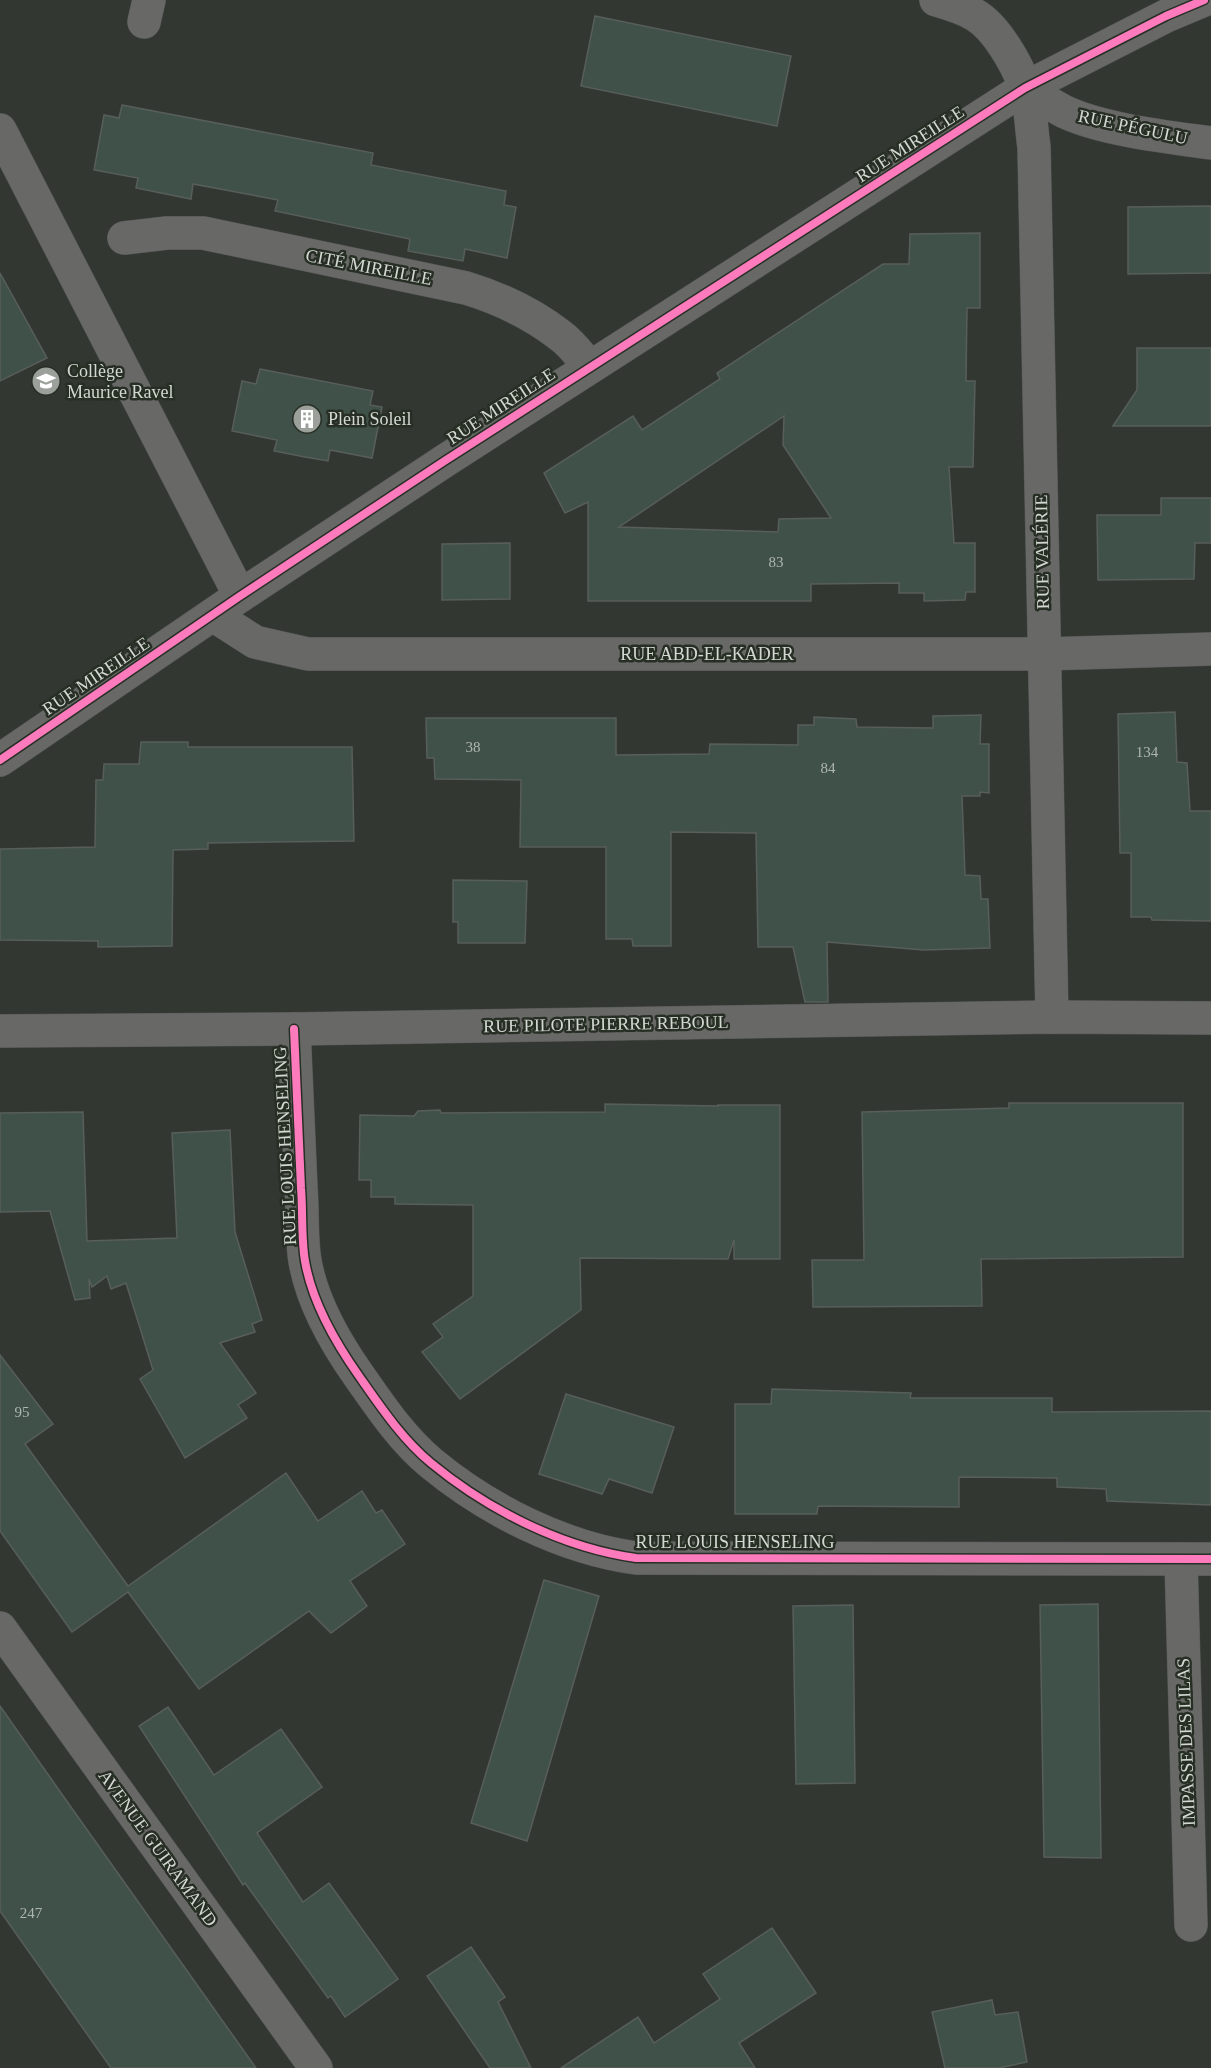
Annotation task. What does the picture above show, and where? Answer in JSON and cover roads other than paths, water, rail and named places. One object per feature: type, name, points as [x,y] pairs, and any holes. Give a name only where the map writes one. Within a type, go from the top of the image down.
[{"type":"street","name":"RUE VALÉRIE","points":[[936,0],[977,16],[993,30],[1013,61],[1025,88],[1034,147],[1052,1017]]},
{"type":"street","name":"RUE MIREILLE","points":[[0,760],[240,596],[590,367],[1025,88],[1166,16],[1204,0]]},
{"type":"street","name":"RUE PÉGULU","points":[[1025,88],[1065,112],[1089,120],[1154,135],[1211,143]]},
{"type":"street","points":[[0,130],[240,596]]},
{"type":"street","name":"CITÉ MIREILLE","points":[[124,238],[167,233],[203,233],[466,288],[485,294],[554,331],[563,337],[590,367]]},
{"type":"street","name":"RUE ABD-EL-KADER","points":[[213,615],[255,642],[308,654],[1044,654],[1211,648]]},
{"type":"street","name":"RUE PILOTE PIERRE REBOUL","points":[[0,1031],[294,1029],[1052,1017],[1211,1018]]},
{"type":"street","name":"RUE LOUIS HENSELING","points":[[294,1029],[305,1261],[330,1331],[349,1362],[406,1438],[430,1462],[488,1501],[556,1537],[589,1549],[636,1558],[1196,1559]]},
{"type":"street","name":"IMPASSE DES LILAS","points":[[1191,1925],[1196,1559]]},
{"type":"street","name":"AVENUE GUIRAMAND","points":[[0,1628],[316,2068]]},
{"type":"place","name":"Collège Maurice Ravel","points":[[46,381]]},
{"type":"place","name":"Plein Soleil","points":[[307,419]]}]
